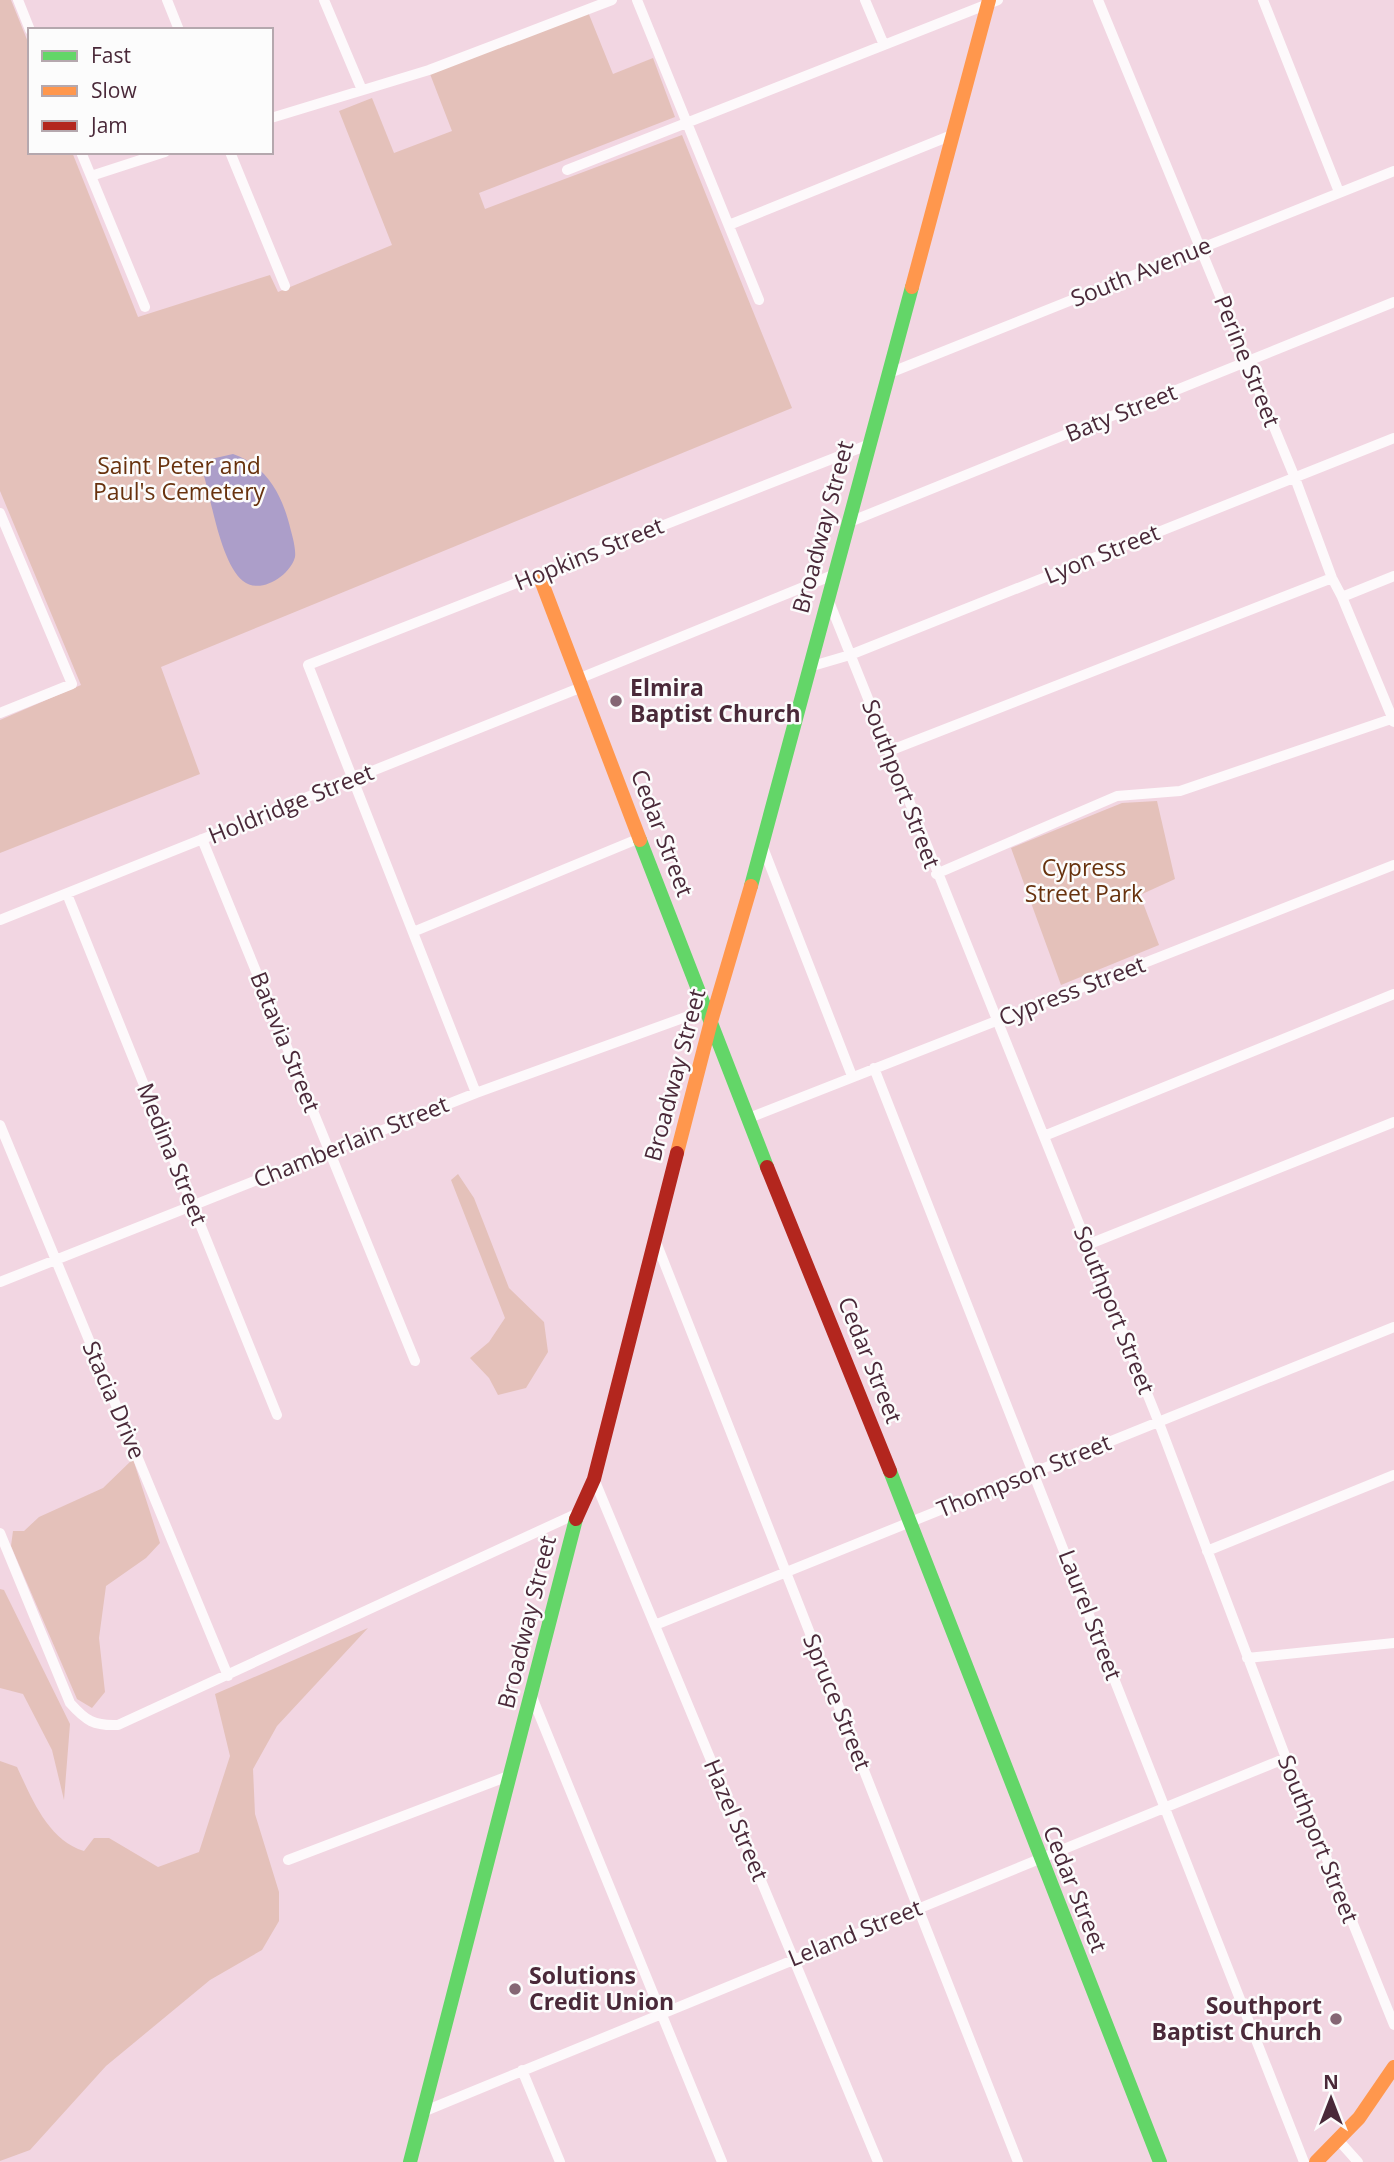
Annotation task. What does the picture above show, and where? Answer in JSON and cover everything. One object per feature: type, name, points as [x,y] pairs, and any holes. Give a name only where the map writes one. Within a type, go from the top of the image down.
[{"type":"street","points":[[18,0],[29,28]]},
{"type":"street","points":[[167,0],[179,28]]},
{"type":"street","points":[[324,0],[362,90]]},
{"type":"street","points":[[273,117],[429,70],[612,0]]},
{"type":"street","points":[[637,0],[759,300]]},
{"type":"street","points":[[865,0],[884,46]]},
{"type":"street","name":"Perine Street","points":[[1098,0],[1295,478],[1332,578],[1394,719]]},
{"type":"street","points":[[1263,0],[1339,192]]},
{"type":"street","points":[[568,170],[992,1]]},
{"type":"street","name":"Broadway Street","points":[[410,2162],[578,1513],[593,1479],[710,1025],[762,845],[952,135],[992,1]]},
{"type":"street","points":[[729,225],[952,135]]},
{"type":"street","points":[[82,154],[145,307]]},
{"type":"street","points":[[91,176],[159,154]]},
{"type":"street","points":[[231,154],[285,286]]},
{"type":"street","name":"South Avenue","points":[[887,374],[1394,172]]},
{"type":"street","name":"Baty Street","points":[[847,523],[1394,302]]},
{"type":"street","name":"Lyon Street","points":[[809,667],[850,655],[1394,438]]},
{"type":"street","name":"Hopkins Street","points":[[354,778],[308,665],[870,444]]},
{"type":"street","points":[[0,513],[72,684],[0,713]]},
{"type":"street","name":"Cedar Street","points":[[539,575],[710,1025],[910,1521],[1038,1859],[1160,2162]]},
{"type":"street","name":"Holdridge Street","points":[[0,920],[354,778],[833,575]]},
{"type":"street","points":[[1342,597],[1394,576]]},
{"type":"street","points":[[889,751],[1332,578]]},
{"type":"street","name":"Southport Street","points":[[827,597],[936,874],[998,1020],[1159,1423],[1286,1758],[1394,2025]]},
{"type":"street","points":[[936,874],[1117,796],[1180,791],[1394,719]]},
{"type":"street","points":[[354,778],[476,1093]]},
{"type":"street","points":[[413,932],[640,838]]},
{"type":"street","name":"Batavia Street","points":[[202,839],[415,1361]]},
{"type":"street","points":[[762,845],[852,1076]]},
{"type":"street","name":"Cypress Street","points":[[749,1118],[1394,865]]},
{"type":"street","name":"Medina Street","points":[[67,894],[277,1415]]},
{"type":"street","points":[[1044,1136],[1394,994]]},
{"type":"street","name":"Chamberlain Street","points":[[0,1282],[476,1093],[705,1010]]},
{"type":"street","name":"Laurel Street","points":[[874,1068],[1304,2162]]},
{"type":"street","points":[[1087,1245],[1394,1122]]},
{"type":"street","name":"Stacia Drive","points":[[0,1125],[229,1676]]},
{"type":"street","name":"Spruce Street","points":[[656,1242],[1018,2162]]},
{"type":"street","name":"Thompson Street","points":[[655,1625],[1394,1327]]},
{"type":"street","points":[[1207,1551],[1394,1475]]},
{"type":"street","name":"Hazel Street","points":[[593,1479],[878,2162]]},
{"type":"street","points":[[0,1533],[70,1703],[86,1721],[99,1726],[118,1725],[229,1676],[578,1513]]},
{"type":"street","points":[[1247,1658],[1394,1643]]},
{"type":"street","points":[[531,1697],[663,2012],[722,2162]]},
{"type":"street","name":"Leland Street","points":[[425,2111],[1286,1758]]},
{"type":"street","points":[[288,1860],[511,1775]]},
{"type":"street","points":[[1316,2162],[1340,2142],[1375,2100],[1394,2067]]},
{"type":"street","points":[[522,2070],[559,2162]]},
{"type":"street","points":[[1340,2142],[1358,2162]]},
{"type":"green space","name":"Saint Peter and Paul's Cemetery","points":[[0,0],[11,0],[28,42],[28,154],[73,154],[138,317],[270,275],[278,292],[392,245],[339,111],[372,98],[394,153],[452,131],[430,74],[588,12],[613,74],[653,58],[675,117],[479,193],[485,209],[682,135],[792,408],[161,667],[200,774],[0,853],[0,720],[81,685],[0,491]]},
{"type":"green space","name":"Cypress Street Park","points":[[1157,801],[1175,879],[1140,895],[1159,945],[1061,985],[1011,848],[1122,803]]},
{"type":"green space","points":[[458,1174],[474,1198],[509,1288],[544,1322],[548,1352],[526,1388],[498,1395],[489,1378],[470,1358],[489,1342],[505,1318],[451,1180]]},
{"type":"green space","points":[[133,1459],[160,1543],[146,1558],[106,1586],[99,1638],[105,1692],[92,1708],[77,1699],[11,1546],[13,1531],[24,1531],[39,1517],[103,1488]]},
{"type":"green space","points":[[0,1589],[4,1590],[70,1724],[64,1800],[52,1750],[23,1694],[0,1688]]},
{"type":"green space","points":[[368,1628],[277,1726],[253,1769],[255,1814],[279,1892],[279,1921],[262,1950],[210,1980],[106,2066],[30,2150],[0,2161],[0,1761],[17,1767],[43,1817],[60,1838],[71,1846],[84,1851],[94,1838],[109,1838],[158,1867],[199,1852],[230,1756],[215,1694]]},
{"type":"shaded area","points":[[233,454],[256,466],[272,484],[288,518],[293,537],[295,557],[292,564],[281,577],[266,585],[250,585],[235,572],[223,547],[214,516],[204,467],[211,459]]},
{"type":"traffic: fast","points":[[751,886],[912,287]]},
{"type":"traffic: fast","points":[[640,840],[767,1167]]},
{"type":"traffic: fast","points":[[890,1471],[1160,2162]]},
{"type":"traffic: fast","points":[[410,2162],[576,1519]]},
{"type":"traffic: slow","points":[[912,287],[989,0]]},
{"type":"traffic: slow","points":[[539,575],[640,840]]},
{"type":"traffic: slow","points":[[677,1153],[710,1025],[751,886]]},
{"type":"traffic: slow","points":[[1316,2162],[1359,2118],[1394,2067]]},
{"type":"traffic: jam","points":[[576,1519],[594,1479],[677,1153]]},
{"type":"traffic: jam","points":[[767,1167],[890,1471]]},
{"type":"place","name":"Elmira Baptist Church","points":[[616,701]]},
{"type":"place","name":"Solutions Credit Union","points":[[515,1989]]},
{"type":"place","name":"Southport Baptist Church","points":[[1336,2019]]}]
